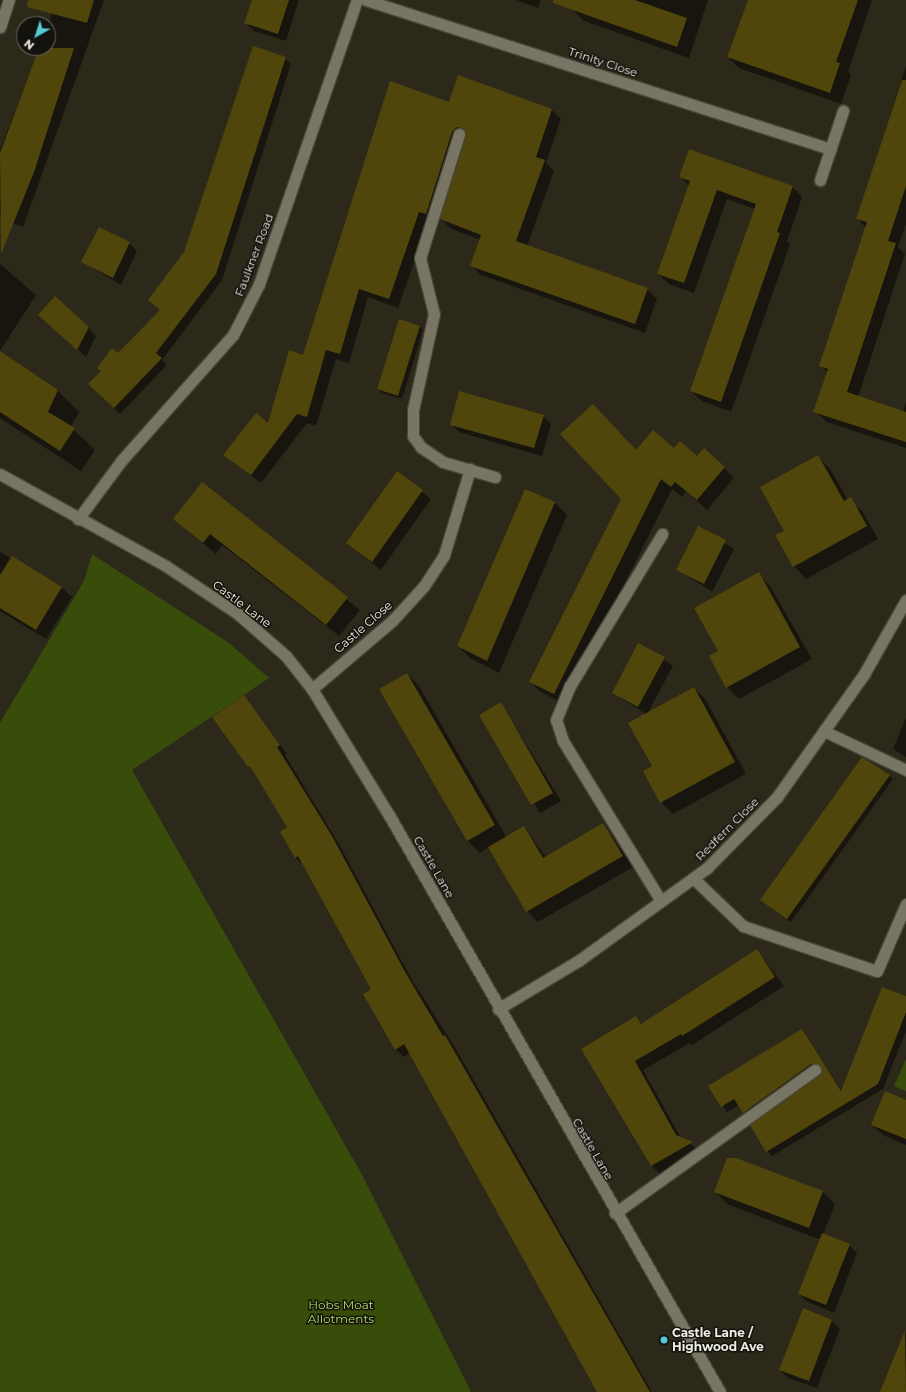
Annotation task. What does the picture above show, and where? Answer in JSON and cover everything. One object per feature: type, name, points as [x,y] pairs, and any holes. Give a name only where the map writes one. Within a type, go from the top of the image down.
[{"type":"street","points":[[0,27],[9,0]]},
{"type":"street","name":"Faulkner Road","points":[[78,519],[121,461],[232,335],[259,284],[357,0]]},
{"type":"street","name":"Trinity Close","points":[[366,0],[831,149]]},
{"type":"street","points":[[820,180],[843,111]]},
{"type":"street","points":[[459,134],[420,258],[434,314],[413,410],[413,436],[422,447],[443,462],[495,477]]},
{"type":"street","name":"Castle Close","points":[[312,689],[392,621],[424,586],[444,556],[470,469]]},
{"type":"street","name":"Castle Lane","points":[[0,474],[78,519],[166,566],[238,614],[286,656],[312,689],[393,821],[498,1009],[720,1392]]},
{"type":"street","points":[[661,901],[562,742],[556,720],[570,686],[662,534]]},
{"type":"street","name":"Redfern Close","points":[[498,1009],[578,961],[693,878],[777,798],[864,674],[906,600]]},
{"type":"street","points":[[824,731],[906,770]]},
{"type":"street","points":[[693,878],[743,926],[877,971],[906,904]]},
{"type":"street","points":[[615,1213],[815,1070]]},
{"type":"green space","name":"Hobs Moat Allotments","points":[[92,554],[229,643],[269,678],[132,770],[362,1175],[471,1392],[0,1392],[0,723],[84,581]]},
{"type":"green space","points":[[906,1059],[906,1091],[894,1086]]},
{"type":"building","points":[[28,0],[94,0],[87,23],[27,7]]},
{"type":"building","points":[[252,0],[289,0],[278,34],[244,23]]},
{"type":"building","points":[[553,0],[635,0],[687,18],[677,47],[553,3]]},
{"type":"building","points":[[748,0],[858,0],[836,62],[840,63],[830,93],[727,57]]},
{"type":"building","points":[[253,46],[286,57],[216,274],[156,353],[162,358],[114,408],[88,384],[101,371],[97,368],[112,348],[118,353],[160,310],[148,300],[184,252]]},
{"type":"building","points":[[56,48],[74,48],[34,172],[1,254],[0,153],[36,56],[56,56]]},
{"type":"building","points":[[458,75],[552,109],[536,157],[545,160],[516,241],[648,288],[635,324],[470,266],[481,235],[440,219],[466,136],[464,129],[457,127],[452,132],[426,214],[419,212],[389,299],[359,289],[340,354],[326,350],[307,417],[297,414],[251,475],[223,455],[256,413],[268,423],[289,350],[303,355],[390,81],[449,102]]},
{"type":"building","points":[[902,80],[906,80],[906,186],[888,241],[896,243],[847,392],[906,412],[906,442],[813,412],[828,369],[819,366],[867,222],[856,219]]},
{"type":"building","points":[[689,149],[793,186],[777,232],[780,233],[721,402],[690,391],[756,204],[717,190],[684,283],[657,274],[690,181],[679,177]]},
{"type":"building","points":[[99,227],[130,242],[113,278],[81,262]]},
{"type":"building","points":[[55,296],[89,327],[77,350],[38,315]]},
{"type":"building","points":[[399,319],[420,326],[398,396],[377,389]]},
{"type":"building","points":[[0,351],[58,390],[48,412],[75,428],[60,451],[0,412]]},
{"type":"building","points":[[459,391],[544,415],[534,448],[450,425]]},
{"type":"building","points":[[593,404],[636,450],[653,430],[674,448],[680,441],[697,456],[704,448],[725,467],[697,500],[675,482],[671,487],[661,479],[554,694],[529,682],[621,499],[560,434]]},
{"type":"building","points":[[818,455],[844,501],[851,497],[867,526],[793,567],[775,535],[784,531],[760,487]]},
{"type":"building","points":[[397,471],[423,490],[372,562],[346,543]]},
{"type":"building","points":[[202,482],[348,597],[326,625],[210,534],[203,543],[173,519]]},
{"type":"building","points":[[525,489],[555,502],[487,661],[457,646]]},
{"type":"building","points":[[698,526],[726,540],[704,584],[676,570]]},
{"type":"building","points":[[12,556],[62,587],[36,630],[0,608],[0,575]]},
{"type":"building","points":[[759,572],[800,647],[726,688],[709,656],[718,651],[694,608]]},
{"type":"building","points":[[638,643],[665,657],[638,707],[612,693]]},
{"type":"building","points":[[407,673],[495,825],[467,841],[379,689]]},
{"type":"building","points":[[694,687],[735,762],[660,803],[643,771],[652,766],[628,723]]},
{"type":"building","points":[[244,695],[280,745],[277,747],[332,836],[404,970],[443,1036],[445,1035],[650,1392],[597,1392],[404,1044],[395,1050],[363,994],[371,989],[298,856],[295,858],[280,832],[287,827],[250,766],[248,767],[212,717]]},
{"type":"building","points":[[501,702],[553,793],[531,805],[479,715]]},
{"type":"building","points":[[862,757],[890,775],[787,919],[760,900]]},
{"type":"building","points":[[603,823],[623,856],[526,912],[488,847],[524,826],[543,858]]},
{"type":"building","points":[[757,949],[775,977],[682,1036],[681,1034],[635,1061],[676,1135],[693,1142],[651,1166],[581,1049],[636,1016],[641,1024]]},
{"type":"building","points":[[882,987],[906,996],[906,1012],[878,1084],[766,1152],[750,1125],[819,1076],[820,1066],[811,1064],[743,1113],[734,1099],[721,1107],[708,1086],[802,1029],[841,1091]]},
{"type":"building","points":[[885,1091],[906,1100],[906,1139],[871,1125]]},
{"type":"building","points":[[727,1158],[736,1158],[823,1191],[809,1228],[714,1192]]},
{"type":"building","points":[[822,1233],[850,1244],[826,1305],[798,1294]]},
{"type":"building","points":[[803,1308],[832,1320],[809,1381],[779,1370]]},
{"type":"building","points":[[905,1330],[906,1392],[880,1392]]},
{"type":"place","name":"Castle Lane / Highwood Ave","points":[[664,1340]]}]
